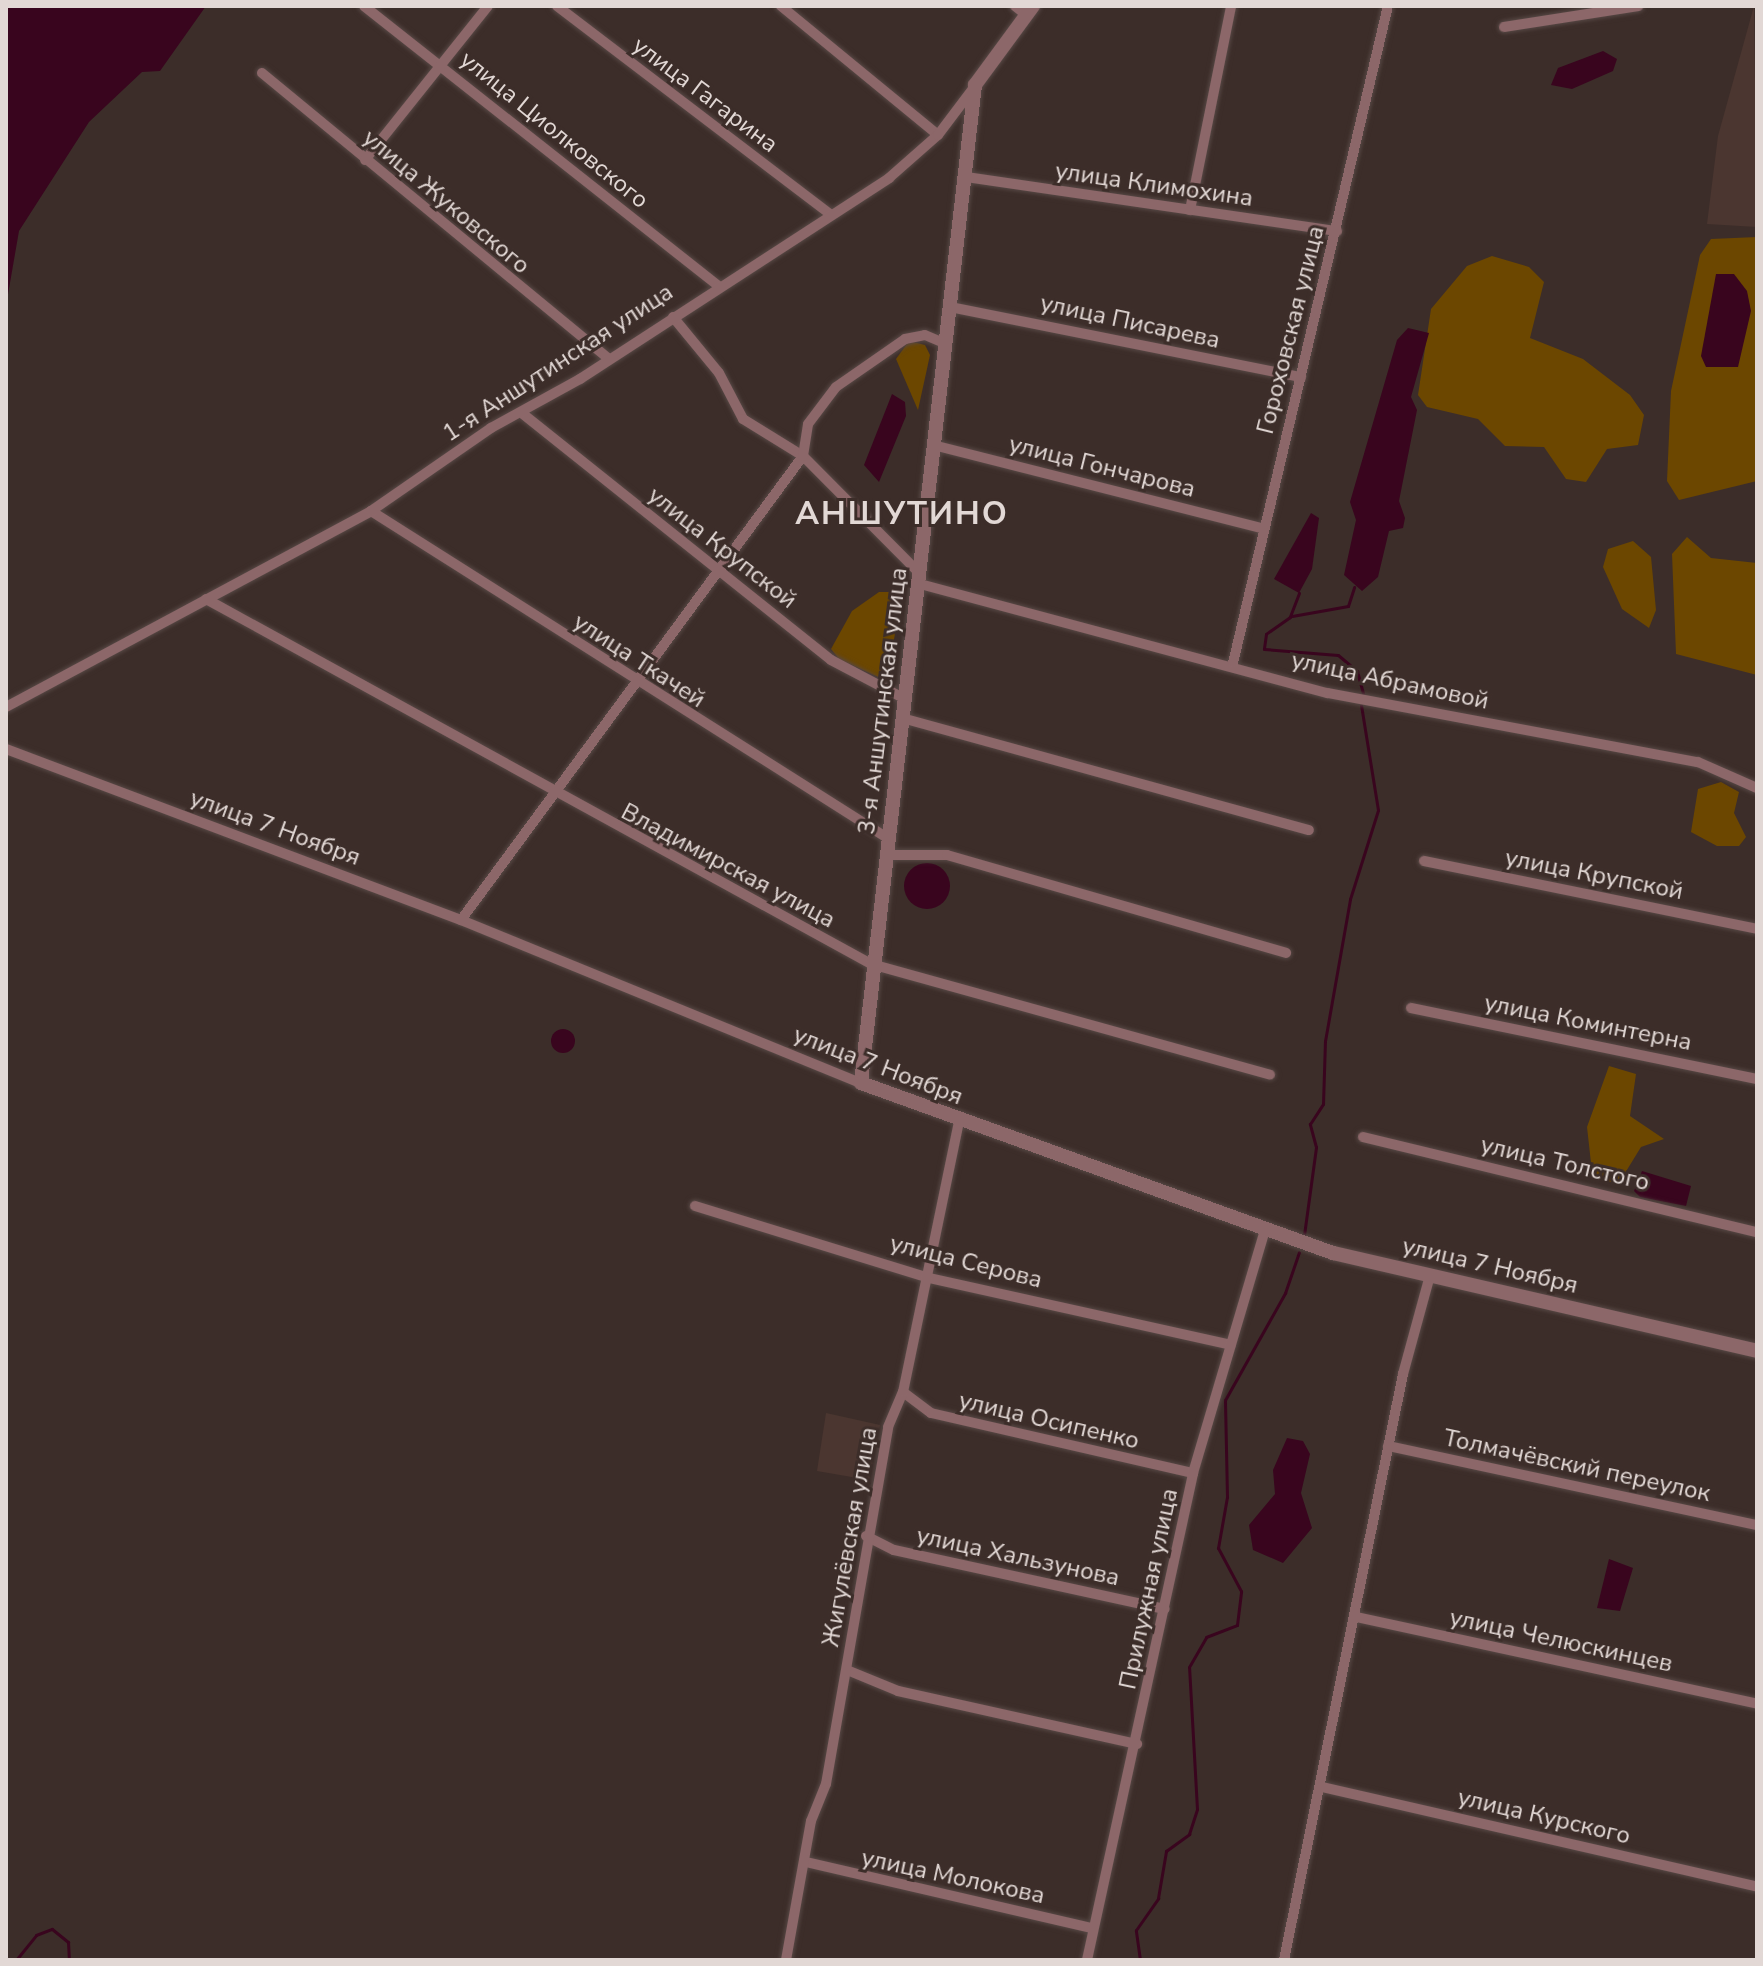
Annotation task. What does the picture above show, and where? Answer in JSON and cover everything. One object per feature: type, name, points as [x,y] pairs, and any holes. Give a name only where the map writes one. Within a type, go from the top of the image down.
[{"type":"street","name":"улица Циолковского","points":[[364,6],[719,286]]},
{"type":"street","points":[[365,160],[488,6]]},
{"type":"street","name":"улица Гагарина","points":[[557,6],[830,214]]},
{"type":"street","points":[[781,6],[938,135]]},
{"type":"street","points":[[1190,210],[1231,6]]},
{"type":"street","name":"Гороховская улица","points":[[1233,663],[1262,528],[1337,231],[1388,6]]},
{"type":"street","points":[[1504,27],[1638,6]]},
{"type":"street","name":"1-я Аншутинская улица","points":[[6,707],[371,511],[491,428],[523,414],[889,178],[938,135],[1025,9]]},
{"type":"street","name":"улица Жуковского","points":[[262,73],[608,358]]},
{"type":"street","name":"3-я Аншутинская улица","points":[[861,1083],[871,964],[921,580],[933,445],[975,85]]},
{"type":"street","name":"улица Климохина","points":[[966,177],[1337,231]]},
{"type":"street","name":"улица Писарева","points":[[950,307],[1301,377]]},
{"type":"street","points":[[673,317],[719,373],[743,419],[803,456],[921,580]]},
{"type":"street","points":[[461,920],[549,794],[803,456],[814,415],[858,367],[917,334],[946,344]]},
{"type":"street","name":"улица Крупской","points":[[523,414],[847,671],[905,699]]},
{"type":"street","name":"улица Гончарова","points":[[933,445],[1262,528]]},
{"type":"street","name":"улица Ткачей","points":[[371,511],[888,847]]},
{"type":"street","name":"улица Абрамовой","points":[[921,580],[1233,663],[1328,693],[1698,762],[1757,788]]},
{"type":"street","name":"Владимирская улица","points":[[206,599],[549,794],[871,964],[1270,1075]]},
{"type":"street","points":[[902,718],[1309,830]]},
{"type":"street","name":"улица 7 Ноября","points":[[6,749],[461,920],[959,1122],[1265,1230],[1430,1275],[1757,1351]]},
{"type":"street","points":[[888,847],[947,855],[1286,953]]},
{"type":"street","name":"улица Крупской","points":[[1424,861],[1757,929]]},
{"type":"street","name":"улица Коминтерна","points":[[1411,1008],[1757,1079]]},
{"type":"street","name":"Жигулёвская улица","points":[[786,1960],[847,1670],[866,1536],[888,1427],[903,1392],[959,1122]]},
{"type":"street","name":"улица Толстого","points":[[1363,1137],[1757,1232]]},
{"type":"street","name":"улица Серова","points":[[695,1206],[929,1278],[1231,1345]]},
{"type":"street","name":"Прилужная улица","points":[[1087,1960],[1137,1744],[1193,1473],[1265,1230]]},
{"type":"street","points":[[1284,1960],[1322,1787],[1388,1446],[1430,1275]]},
{"type":"street","name":"улица Осипенко","points":[[903,1392],[931,1413],[1193,1473]]},
{"type":"street","name":"Толмачёвский переулок","points":[[1388,1446],[1757,1525]]},
{"type":"street","name":"улица Хальзунова","points":[[866,1536],[886,1549],[1165,1609]]},
{"type":"street","name":"улица Челюскинцев","points":[[1356,1617],[1757,1704]]},
{"type":"street","points":[[847,1670],[898,1691],[1137,1744]]},
{"type":"street","name":"улица Курского","points":[[1322,1787],[1757,1887]]},
{"type":"street","name":"улица Молокова","points":[[806,1862],[1093,1928]]},
{"type":"shaded area","points":[[6,6],[206,6],[160,71],[142,72],[89,122],[19,231],[6,306]]},
{"type":"shaded area","points":[[1754,6],[1757,227],[1707,224],[1718,136]]},
{"type":"shaded area","points":[[1603,51],[1617,59],[1613,71],[1572,89],[1551,85],[1558,68]]},
{"type":"shaded area","points":[[1757,237],[1757,481],[1679,500],[1667,481],[1671,391],[1700,255],[1711,239]]},
{"type":"shaded area","points":[[1492,256],[1529,267],[1544,282],[1530,338],[1583,359],[1630,395],[1644,415],[1638,445],[1607,449],[1586,482],[1566,479],[1544,447],[1505,446],[1478,419],[1427,407],[1418,395],[1431,309],[1467,266]]},
{"type":"shaded area","points":[[1716,274],[1734,274],[1747,291],[1751,311],[1738,367],[1706,367],[1701,356]]},
{"type":"shaded area","points":[[1408,328],[1429,333],[1411,397],[1417,410],[1399,501],[1405,518],[1403,528],[1389,531],[1378,577],[1362,591],[1344,575],[1356,520],[1350,502],[1397,340]]},
{"type":"shaded area","points":[[909,341],[925,345],[930,355],[918,410],[896,359]]},
{"type":"shaded area","points":[[892,394],[905,402],[906,416],[879,482],[864,465]]},
{"type":"shaded area","points":[[1311,513],[1319,518],[1312,569],[1299,593],[1274,579]]},
{"type":"shaded area","points":[[1687,537],[1711,558],[1757,563],[1757,675],[1676,654],[1672,554]]},
{"type":"shaded area","points":[[1633,541],[1651,557],[1656,610],[1649,628],[1622,609],[1603,567],[1608,549]]},
{"type":"shaded area","points":[[879,592],[893,592],[900,604],[887,681],[839,659],[831,649],[852,611]]},
{"type":"shaded area","points":[[1721,782],[1739,792],[1734,813],[1746,837],[1739,846],[1717,846],[1691,832],[1698,789]]},
{"type":"shaded area","points":[[927,863],[943,870],[950,886],[943,902],[927,909],[911,902],[904,886],[911,870]]},
{"type":"shaded area","points":[[563,1029],[571,1033],[575,1041],[571,1049],[563,1053],[555,1049],[551,1041],[555,1033]]},
{"type":"shaded area","points":[[1609,1066],[1636,1074],[1630,1116],[1664,1139],[1641,1147],[1622,1178],[1610,1182],[1592,1172],[1587,1127]]},
{"type":"shaded area","points":[[1642,1171],[1691,1186],[1686,1206],[1640,1197],[1634,1191]]},
{"type":"shaded area","points":[[826,1413],[880,1425],[869,1480],[817,1471]]},
{"type":"shaded area","points":[[1287,1438],[1303,1441],[1310,1454],[1301,1493],[1312,1528],[1283,1563],[1253,1550],[1249,1525],[1275,1494],[1273,1470]]},
{"type":"shaded area","points":[[1609,1559],[1633,1568],[1620,1611],[1597,1608]]},
{"type":"waterway","points":[[1292,616],[1348,606],[1354,587]]},
{"type":"waterway","points":[[1299,593],[1290,617],[1266,634],[1264,649],[1338,655],[1357,671],[1363,693]]},
{"type":"waterway","points":[[1304,1235],[1316,1147],[1310,1124],[1323,1104],[1325,1041],[1350,899],[1378,810],[1361,705]]},
{"type":"waterway","points":[[1140,1960],[1136,1930],[1158,1898],[1166,1851],[1189,1834],[1197,1809],[1189,1667],[1206,1637],[1237,1625],[1241,1591],[1218,1548],[1227,1497],[1225,1400],[1285,1293],[1299,1252]]},
{"type":"waterway","points":[[16,1960],[36,1935],[52,1929],[68,1942],[69,1960]]},
{"type":"district","name":"АНШУТИНО","points":[[902,514]]}]
